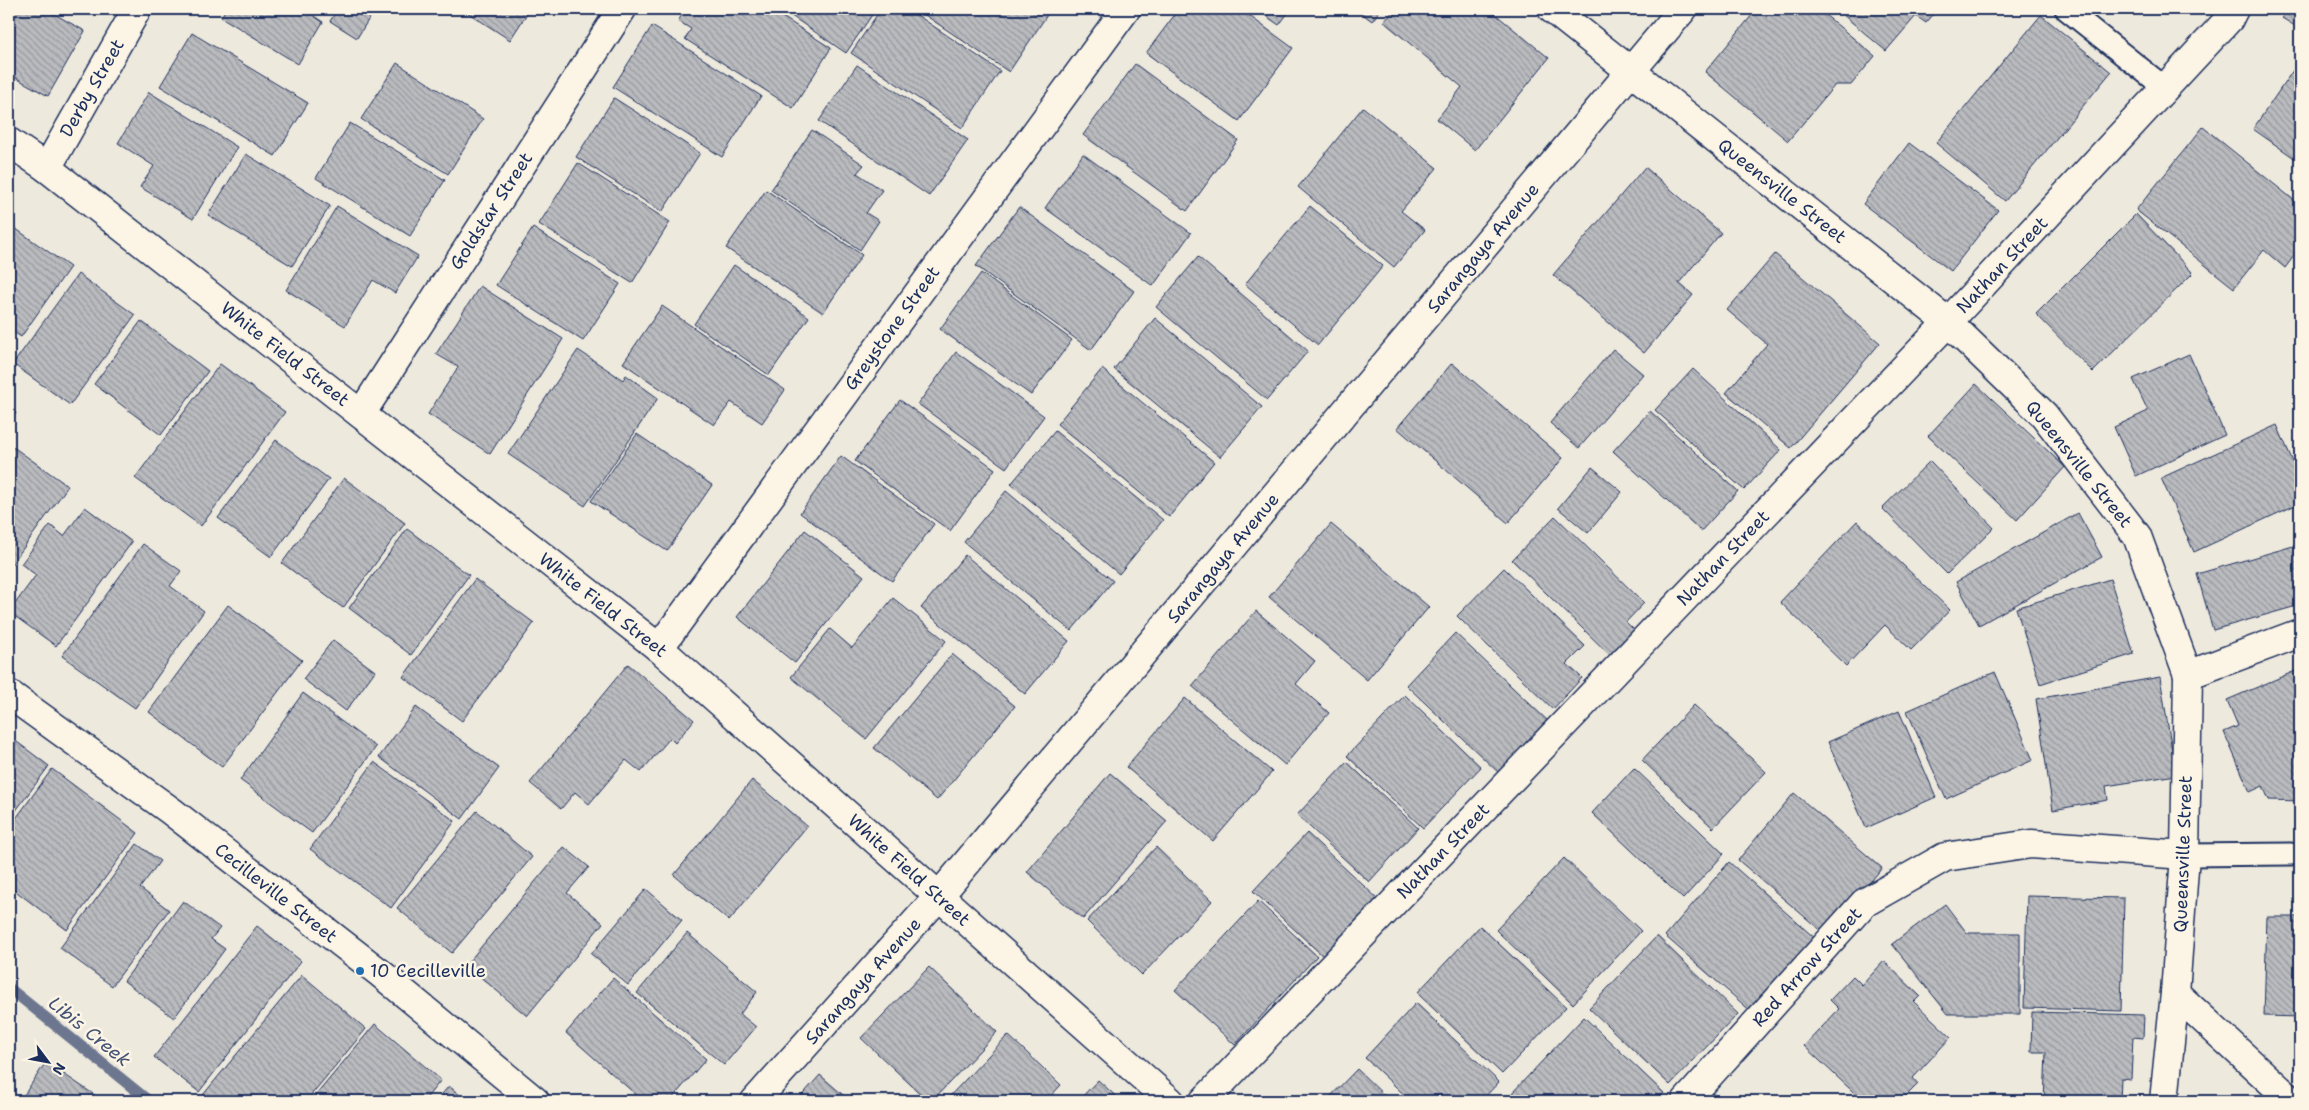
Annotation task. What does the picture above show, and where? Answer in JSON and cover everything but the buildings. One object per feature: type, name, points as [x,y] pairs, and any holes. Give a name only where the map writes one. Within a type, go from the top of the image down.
[{"type":"street","name":"Derby Street","points":[[47,168],[137,9]]},
{"type":"street","name":"Goldstar Street","points":[[361,414],[622,9]]},
{"type":"street","name":"Greystone Street","points":[[659,648],[1126,9]]},
{"type":"street","name":"Queensville Street","points":[[1552,9],[1948,322],[2044,415],[2137,536],[2188,675],[2185,855],[2175,993],[2164,1101]]},
{"type":"street","name":"Sarangaya Avenue","points":[[755,1101],[940,896],[1683,9]]},
{"type":"street","name":"Nathan Street","points":[[1204,1101],[1948,322],[2229,19],[2234,9]]},
{"type":"street","name":"White Field Street","points":[[9,142],[47,168],[659,648],[1170,1101]]},
{"type":"street","points":[[2188,675],[2300,633]]},
{"type":"street","name":"Cecilleville Street","points":[[9,694],[171,811],[333,937],[535,1101]]},
{"type":"street","name":"Red Arrow Street","points":[[1686,1101],[1864,903],[1945,857],[2030,844],[2185,855]]},
{"type":"street","points":[[2175,993],[2292,1101]]},
{"type":"lane","points":[[2066,9],[2165,88]]},
{"type":"lane","points":[[2185,855],[2291,854]]},
{"type":"waterway","name":"Libis Creek","points":[[9,988],[149,1101]]},
{"type":"place","name":"10 Cecilleville","points":[[360,971]]}]
